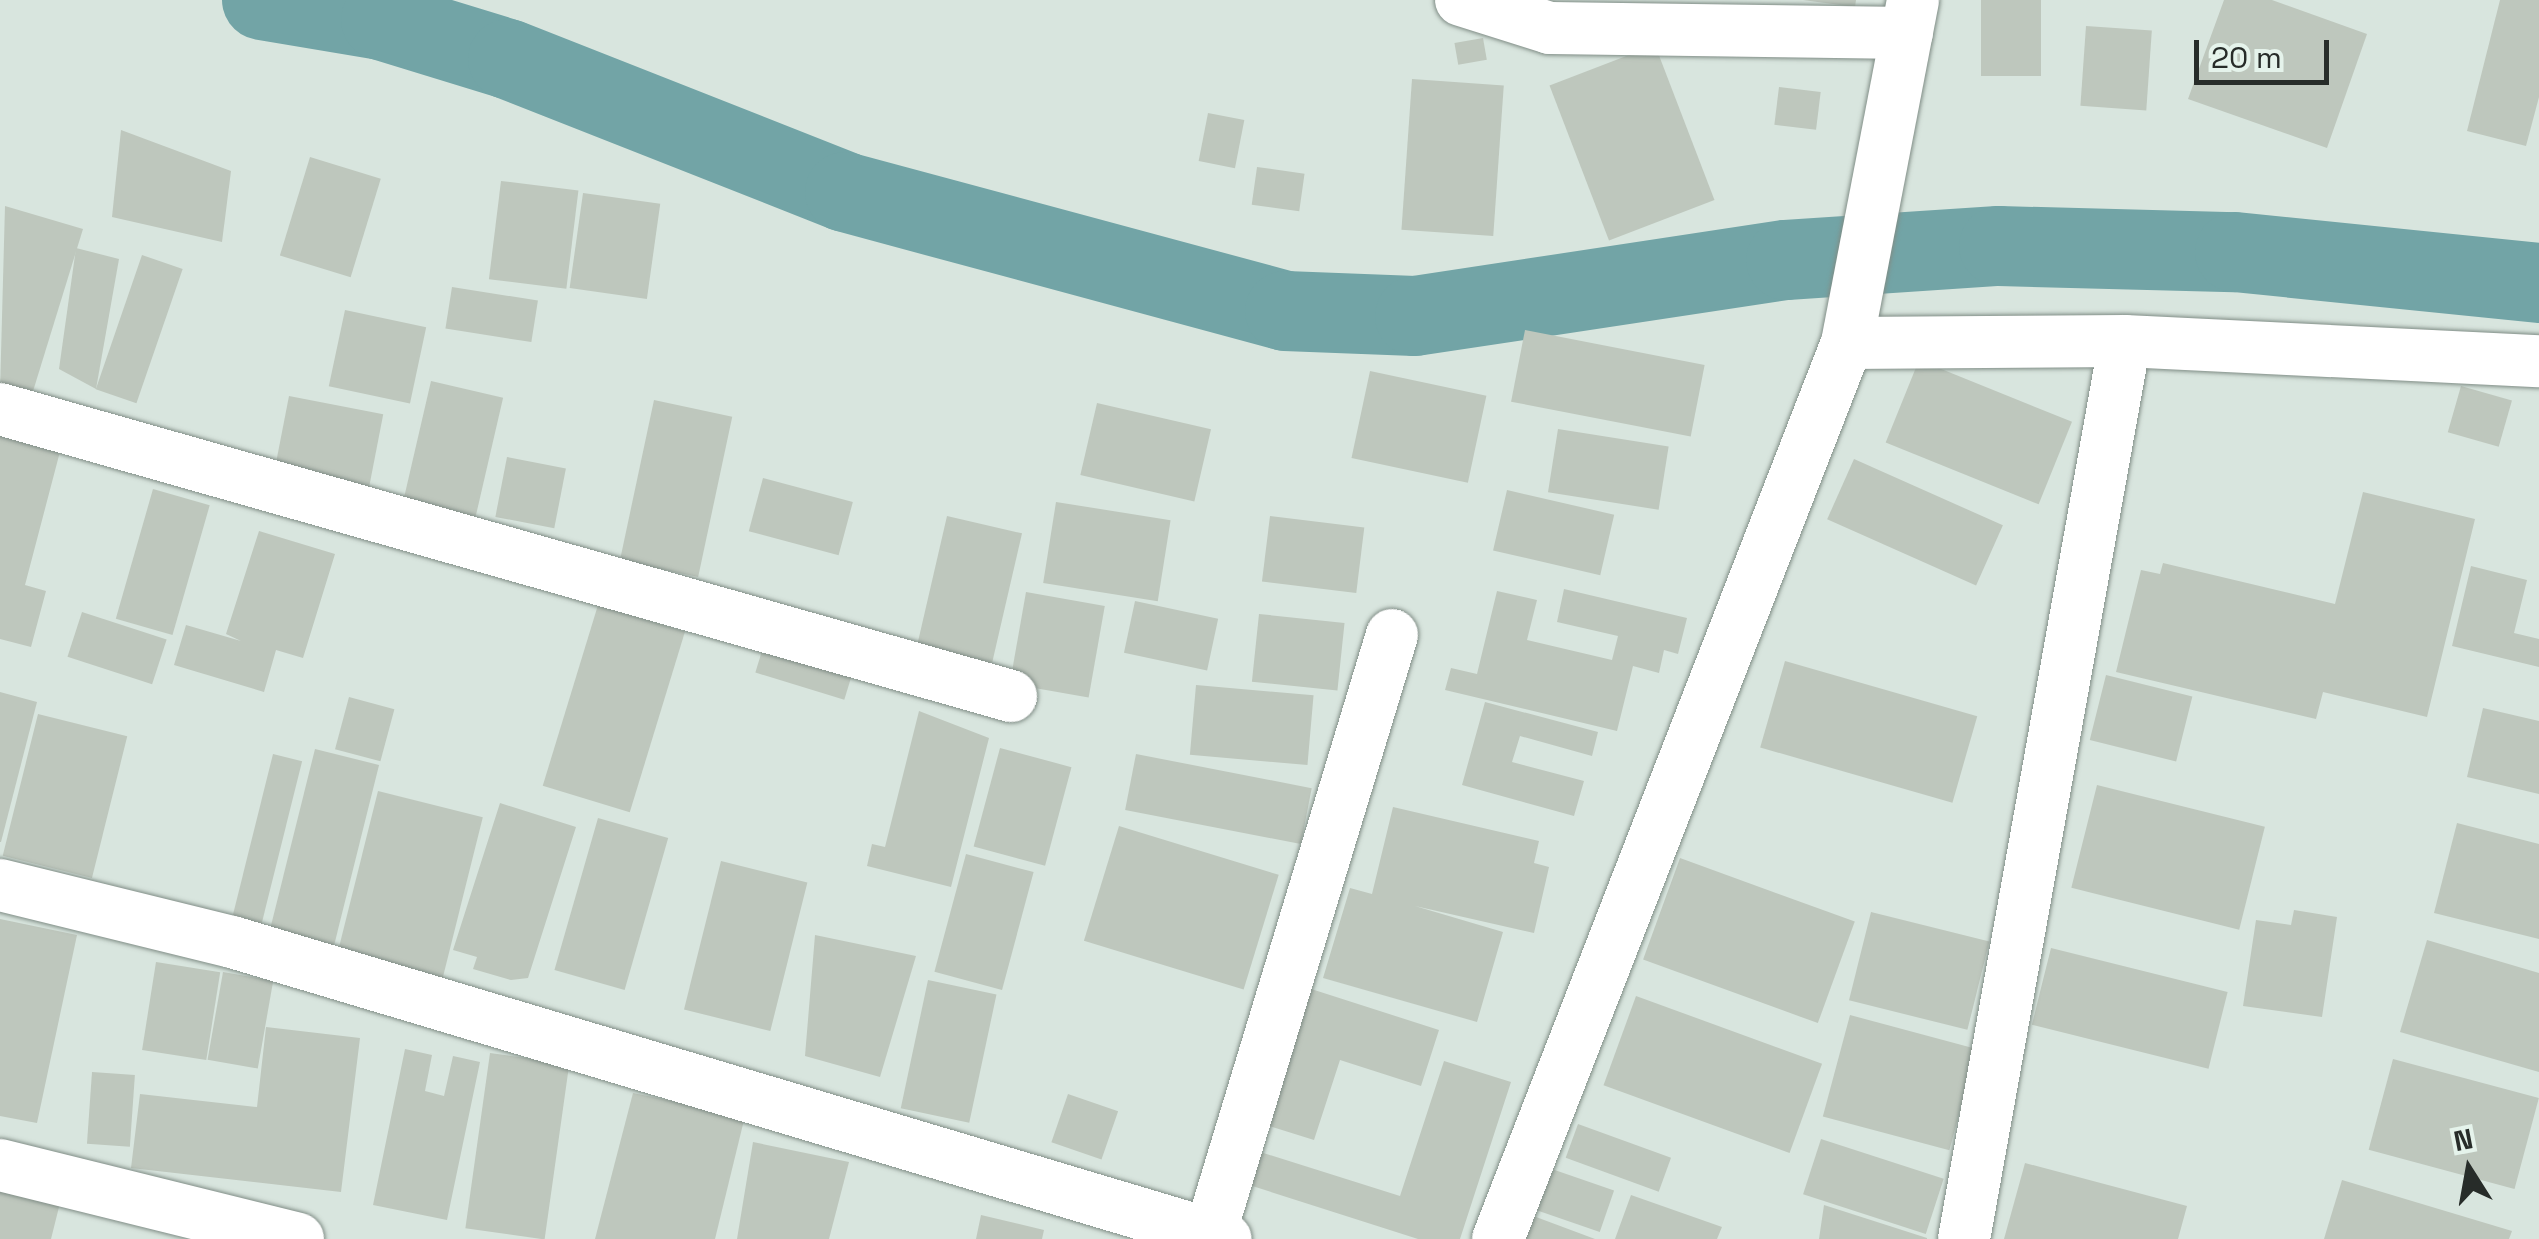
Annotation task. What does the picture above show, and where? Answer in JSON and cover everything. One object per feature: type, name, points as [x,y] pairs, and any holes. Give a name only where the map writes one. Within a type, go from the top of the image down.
[{"type":"street","points":[[1461,0],[1550,28],[1910,16],[1852,324],[1498,1239]]},
{"type":"street","points":[[1852,324],[2539,362]]},
{"type":"street","points":[[1964,1239],[2125,341]]},
{"type":"street","points":[[0,409],[1011,696]]},
{"type":"street","points":[[0,886],[232,942],[1218,1236],[1392,636]]},
{"type":"street","points":[[0,1166],[298,1239]]},
{"type":"building","points":[[1803,0],[1856,0],[1855,7]]},
{"type":"building","points":[[1981,0],[2041,0],[2041,76],[1981,76]]},
{"type":"building","points":[[2224,0],[2272,0],[2367,34],[2327,148],[2188,99]]},
{"type":"building","points":[[2500,0],[2539,0],[2539,97],[2526,146],[2467,131]]},
{"type":"building","points":[[2086,26],[2152,31],[2146,110],[2080,106]]},
{"type":"building","points":[[1483,38],[1487,60],[1458,65],[1454,43]]},
{"type":"building","points":[[1655,45],[1714,200],[1609,240],[1550,85]]},
{"type":"building","points":[[1412,79],[1504,85],[1493,236],[1401,230]]},
{"type":"building","points":[[1779,87],[1821,92],[1816,130],[1774,125]]},
{"type":"building","points":[[1208,113],[1244,120],[1235,168],[1199,161]]},
{"type":"building","points":[[121,130],[231,171],[222,242],[112,217]]},
{"type":"building","points":[[310,157],[381,179],[351,277],[280,255]]},
{"type":"building","points":[[1257,167],[1305,174],[1299,211],[1252,205]]},
{"type":"building","points":[[501,181],[578,191],[566,289],[489,279]]},
{"type":"building","points":[[583,193],[660,204],[647,299],[570,288]]},
{"type":"building","points":[[5,206],[83,229],[30,401],[0,392]]},
{"type":"building","points":[[76,248],[119,259],[96,389],[59,369]]},
{"type":"building","points":[[142,255],[183,269],[136,403],[96,389]]},
{"type":"building","points":[[452,287],[538,301],[531,342],[445,328]]},
{"type":"building","points":[[345,310],[426,327],[410,404],[329,386]]},
{"type":"building","points":[[1525,330],[1705,365],[1691,437],[1511,402]]},
{"type":"building","points":[[1919,360],[2072,422],[2039,504],[1886,443]]},
{"type":"building","points":[[1370,371],[1486,396],[1468,483],[1351,458]]},
{"type":"building","points":[[431,381],[503,398],[476,517],[404,500]]},
{"type":"building","points":[[2461,386],[2512,401],[2499,447],[2448,432]]},
{"type":"building","points":[[289,396],[383,414],[368,491],[274,473]]},
{"type":"building","points":[[654,400],[732,417],[698,577],[620,560]]},
{"type":"building","points":[[1097,403],[1211,429],[1194,501],[1080,475]]},
{"type":"building","points":[[0,428],[62,444],[25,585],[46,591],[31,647],[0,639]]},
{"type":"building","points":[[1558,429],[1669,447],[1659,510],[1548,492]]},
{"type":"building","points":[[507,457],[566,468],[554,528],[495,517]]},
{"type":"building","points":[[1854,459],[2003,525],[1976,586],[1827,519]]},
{"type":"building","points":[[763,478],[853,502],[839,555],[749,531]]},
{"type":"building","points":[[153,489],[210,505],[173,635],[116,619]]},
{"type":"building","points":[[1507,490],[1614,515],[1600,575],[1493,550]]},
{"type":"building","points":[[2363,492],[2475,519],[2427,717],[2323,692],[2316,719],[2116,672],[2141,570],[2160,574],[2163,563],[2335,604]]},
{"type":"building","points":[[1056,502],[1171,520],[1158,601],[1043,583]]},
{"type":"building","points":[[947,516],[1022,533],[991,667],[916,649]]},
{"type":"building","points":[[1270,516],[1364,528],[1356,593],[1262,582]]},
{"type":"building","points":[[259,531],[335,554],[303,658],[276,650],[264,692],[174,665],[186,625],[241,641],[226,634]]},
{"type":"building","points":[[2471,566],[2527,580],[2514,633],[2539,639],[2539,667],[2452,646]]},
{"type":"building","points":[[1564,589],[1687,618],[1678,654],[1664,650],[1659,673],[1633,666],[1617,731],[1445,690],[1451,668],[1477,674],[1497,591],[1537,600],[1527,640],[1612,660],[1618,636],[1557,622]]},
{"type":"building","points":[[1026,592],[1105,606],[1089,697],[1010,684]]},
{"type":"building","points":[[1135,601],[1218,619],[1207,671],[1124,653]]},
{"type":"building","points":[[598,605],[685,632],[630,812],[543,786]]},
{"type":"building","points":[[82,612],[167,640],[152,684],[67,657]]},
{"type":"building","points":[[1259,614],[1345,623],[1337,691],[1252,682]]},
{"type":"building","points":[[765,641],[854,668],[844,700],[755,673]]},
{"type":"building","points":[[1785,661],[1977,716],[1952,803],[1760,748]]},
{"type":"building","points":[[2106,675],[2192,697],[2176,762],[2090,740]]},
{"type":"building","points":[[1196,685],[1314,695],[1307,765],[1190,755]]},
{"type":"building","points":[[0,692],[37,702],[1,842],[0,842]]},
{"type":"building","points":[[349,697],[394,709],[380,761],[335,749]]},
{"type":"building","points":[[1485,702],[1598,732],[1592,756],[1520,736],[1512,762],[1584,781],[1574,816],[1462,785]]},
{"type":"building","points":[[2483,708],[2539,721],[2539,794],[2467,777]]},
{"type":"building","points":[[919,711],[989,738],[951,887],[867,866],[872,844],[885,847]]},
{"type":"building","points":[[38,714],[127,736],[92,878],[3,856]]},
{"type":"building","points":[[1000,748],[1071,767],[1045,866],[974,847]]},
{"type":"building","points":[[315,749],[379,765],[334,946],[270,930]]},
{"type":"building","points":[[273,754],[302,761],[259,935],[230,928]]},
{"type":"building","points":[[1136,754],[1312,788],[1301,844],[1125,810]]},
{"type":"building","points":[[2097,785],[2265,827],[2239,930],[2071,888]]},
{"type":"building","points":[[378,791],[483,817],[443,978],[338,952]]},
{"type":"building","points":[[500,803],[576,827],[528,978],[511,980],[473,969],[477,957],[453,950]]},
{"type":"building","points":[[1393,807],[1539,841],[1534,863],[1549,867],[1534,933],[1415,906],[1503,932],[1477,1022],[1323,978],[1350,888],[1372,894]]},
{"type":"building","points":[[598,818],[668,838],[625,990],[554,970]]},
{"type":"building","points":[[2457,823],[2539,844],[2539,939],[2434,913]]},
{"type":"building","points":[[1119,826],[1279,875],[1244,990],[1084,941]]},
{"type":"building","points":[[966,854],[1034,872],[1002,990],[934,972]]},
{"type":"building","points":[[1680,858],[1855,922],[1818,1023],[1643,959]]},
{"type":"building","points":[[721,861],[807,883],[770,1031],[684,1009]]},
{"type":"building","points":[[2294,910],[2337,917],[2322,1017],[2243,1006],[2256,920],[2291,925]]},
{"type":"building","points":[[1871,912],[1989,942],[1967,1030],[1849,1000]]},
{"type":"building","points":[[0,919],[77,935],[37,1123],[0,1116]]},
{"type":"building","points":[[815,935],[916,956],[880,1077],[805,1056]]},
{"type":"building","points":[[2427,940],[2539,973],[2539,1072],[2400,1032]]},
{"type":"building","points":[[2051,948],[2228,992],[2208,1069],[2032,1025]]},
{"type":"building","points":[[156,962],[220,972],[206,1060],[142,1050]]},
{"type":"building","points":[[223,972],[273,981],[258,1069],[208,1060]]},
{"type":"building","points":[[928,980],[996,995],[969,1123],[901,1108]]},
{"type":"building","points":[[1305,987],[1439,1030],[1421,1086],[1340,1060],[1314,1140],[1260,1123]]},
{"type":"building","points":[[1636,996],[1822,1064],[1790,1153],[1604,1085]]},
{"type":"building","points":[[1850,1015],[1977,1049],[1949,1150],[1823,1116]]},
{"type":"building","points":[[266,1027],[360,1038],[341,1192],[131,1168],[140,1094],[257,1107]]},
{"type":"building","points":[[405,1049],[432,1055],[425,1091],[444,1096],[453,1056],[480,1062],[447,1220],[373,1205]]},
{"type":"building","points":[[490,1053],[569,1064],[545,1239],[465,1228]]},
{"type":"building","points":[[2393,1059],[2539,1098],[2515,1189],[2369,1150]]},
{"type":"building","points":[[1444,1061],[1511,1082],[1460,1239],[1418,1239],[1243,1183],[1254,1150],[1400,1196]]},
{"type":"building","points":[[92,1072],[135,1075],[130,1147],[87,1144]]},
{"type":"building","points":[[633,1093],[745,1116],[715,1239],[595,1239]]},
{"type":"building","points":[[1068,1094],[1118,1111],[1102,1159],[1051,1142]]},
{"type":"building","points":[[1578,1124],[1671,1158],[1659,1192],[1566,1158]]},
{"type":"building","points":[[1821,1139],[1944,1179],[1926,1234],[1803,1194]]},
{"type":"building","points":[[753,1142],[849,1162],[829,1239],[737,1239]]},
{"type":"building","points":[[2025,1163],[2187,1206],[2178,1239],[2004,1239]]},
{"type":"building","points":[[1546,1167],[1614,1190],[1600,1232],[1532,1209]]},
{"type":"building","points":[[2342,1180],[2512,1231],[2509,1239],[2324,1239]]},
{"type":"building","points":[[0,1189],[60,1203],[51,1239],[0,1239]]},
{"type":"building","points":[[1631,1195],[1722,1227],[1717,1239],[1615,1239]]},
{"type":"building","points":[[1824,1205],[1927,1238],[1927,1239],[1819,1239]]},
{"type":"building","points":[[1528,1214],[1595,1239],[1518,1239]]},
{"type":"building","points":[[981,1215],[1044,1230],[1042,1239],[976,1239]]},
{"type":"waterway","points":[[262,0],[381,20],[508,59],[845,192],[1285,311],[1415,316],[1786,260],[1999,246],[2235,252],[2539,283]]}]
